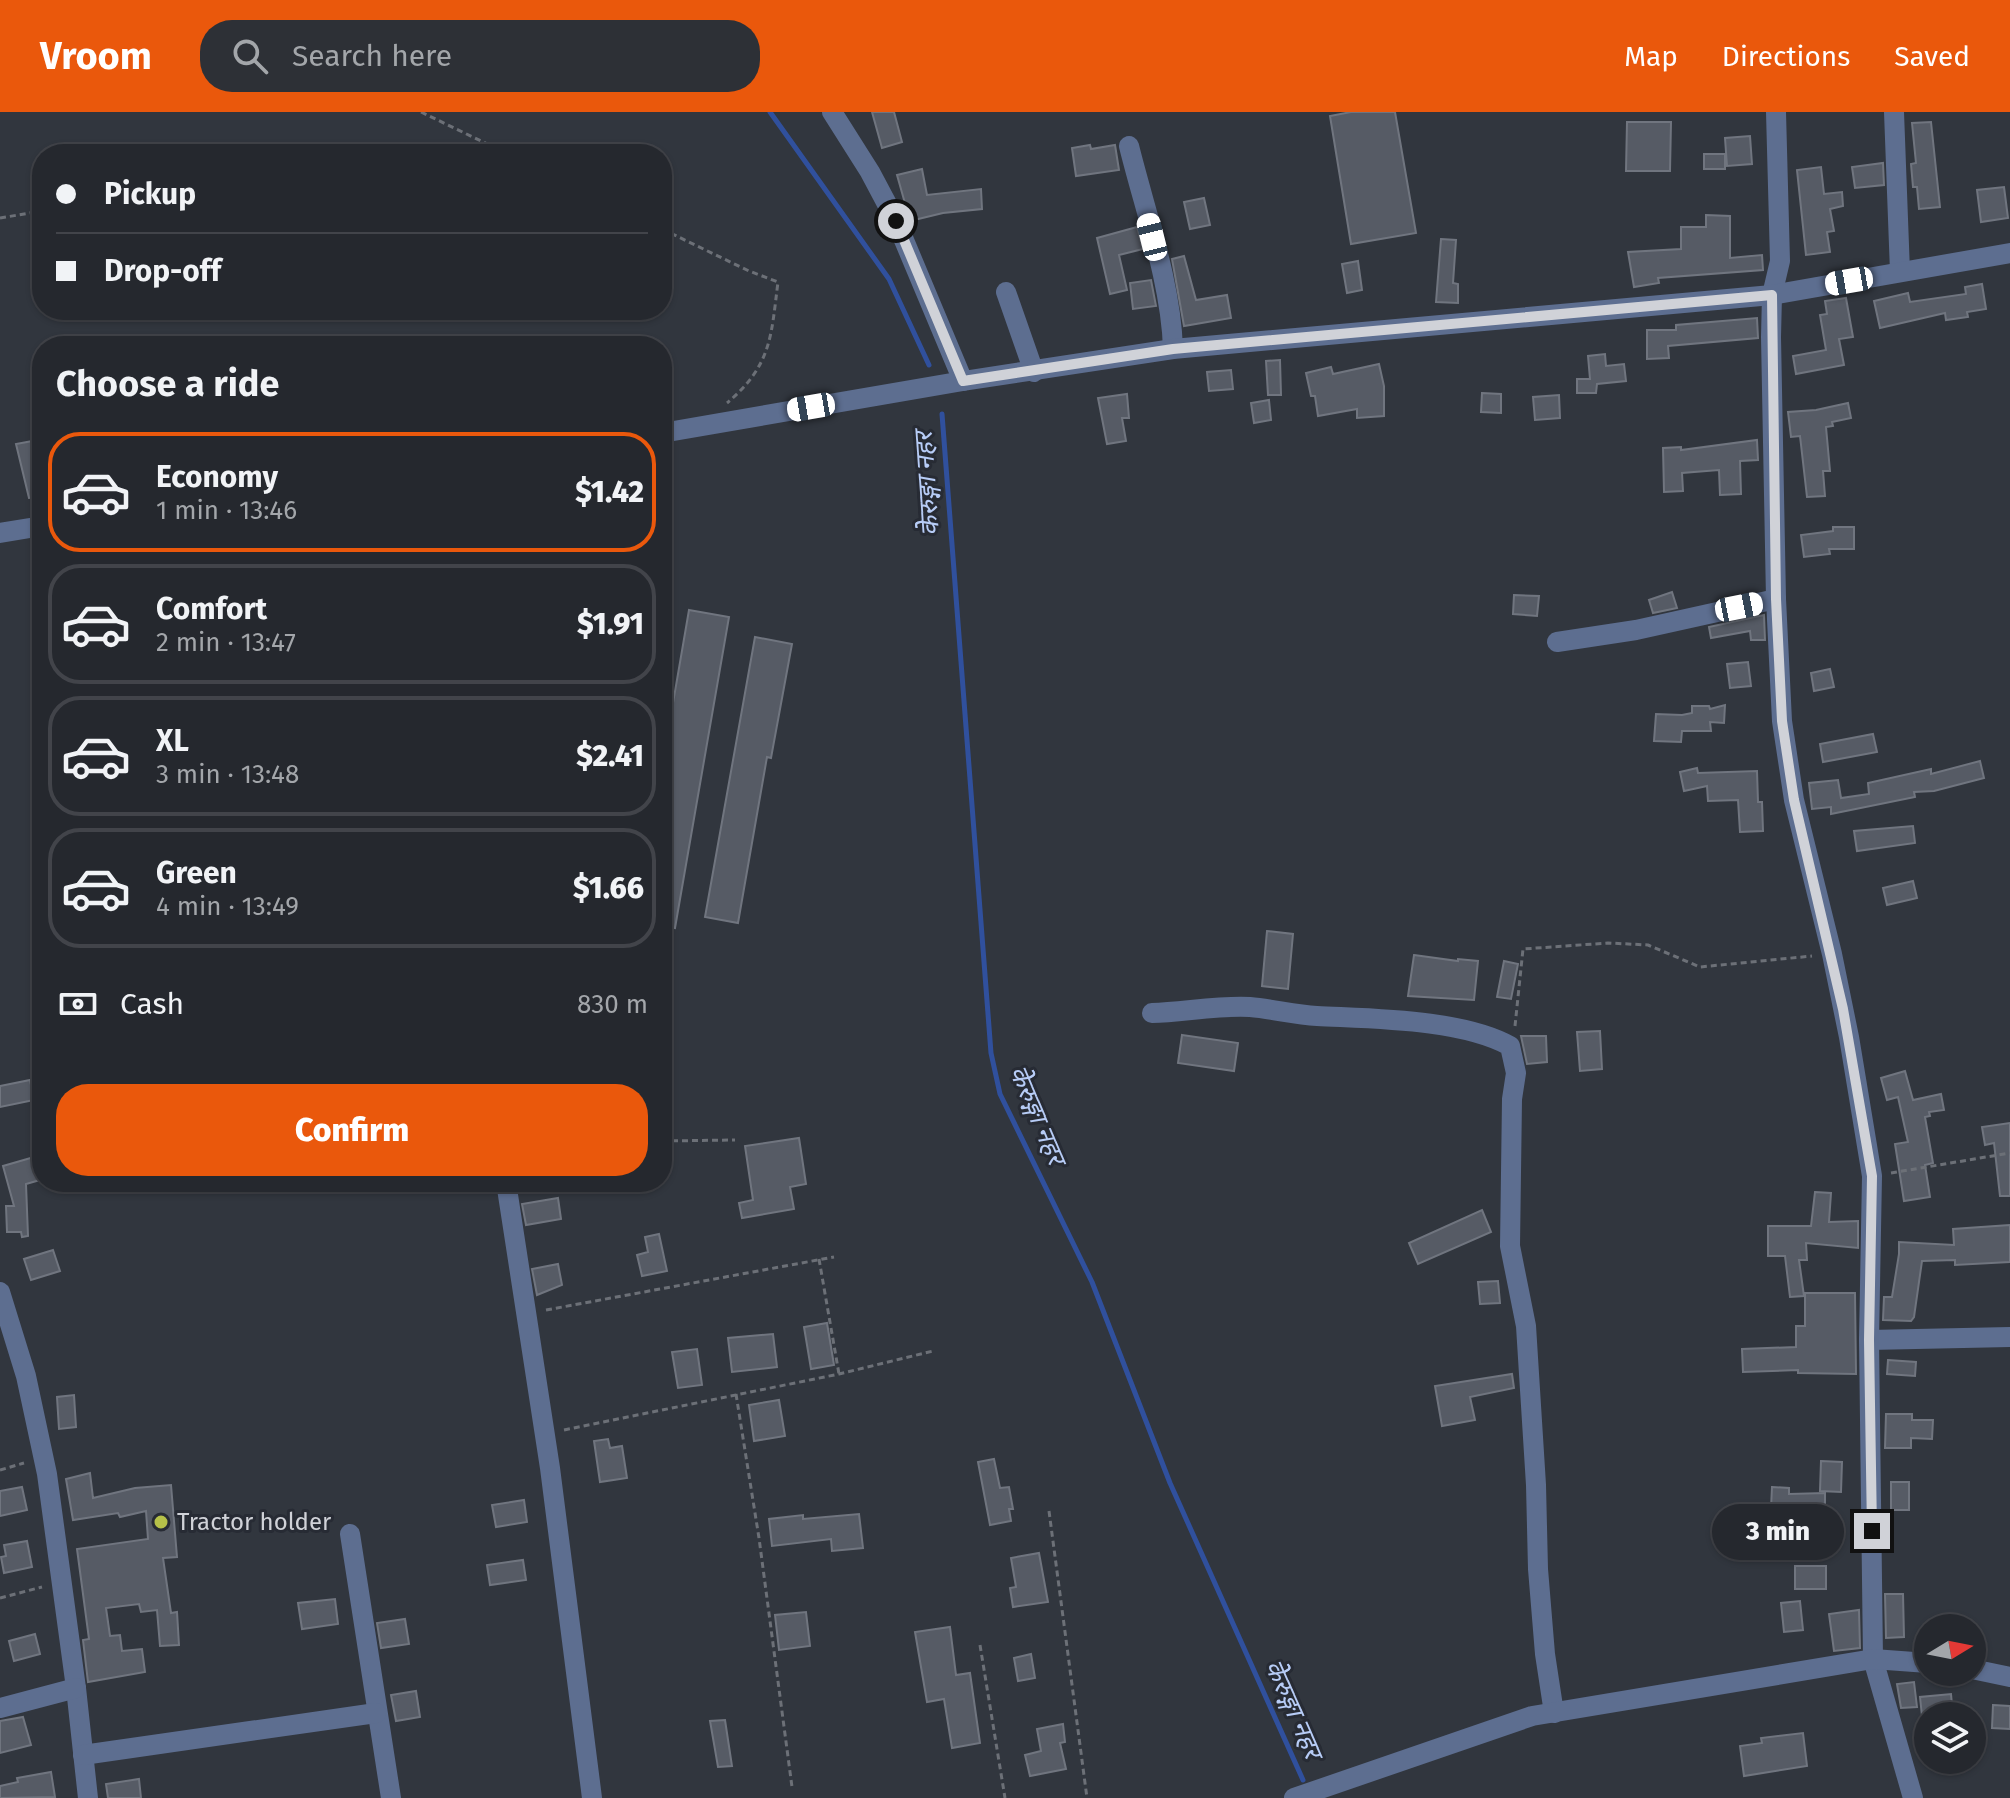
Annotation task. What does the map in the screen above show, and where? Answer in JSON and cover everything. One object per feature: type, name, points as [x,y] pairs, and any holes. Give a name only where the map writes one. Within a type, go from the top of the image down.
[{"type":"street","points":[[832,112],[896,221],[963,381]]},
{"type":"street","points":[[1776,112],[1780,261],[1772,295],[1776,599],[1782,721],[1794,800],[1832,954],[1872,1176],[1869,1340],[1873,1659],[1913,1798]]},
{"type":"street","points":[[1894,112],[1900,272]]},
{"type":"street","points":[[1129,146],[1166,287],[1173,349]]},
{"type":"street","points":[[672,431],[963,381],[1173,349],[1772,295],[2010,253]]},
{"type":"street","points":[[1006,292],[1034,372]]},
{"type":"street","points":[[0,533],[32,528]]},
{"type":"street","points":[[1557,642],[1636,630],[1776,599]]},
{"type":"street","points":[[1152,1013],[1248,1007],[1315,1016],[1374,1017],[1496,1038],[1510,1046],[1516,1073],[1512,1099],[1510,1246],[1526,1326],[1538,1569],[1545,1654],[1554,1713]]},
{"type":"street","points":[[508,1192],[545,1434],[592,1798]]},
{"type":"street","points":[[0,1292],[26,1376],[43,1457],[76,1688],[88,1798]]},
{"type":"street","points":[[1869,1340],[2010,1337]]},
{"type":"street","points":[[350,1534],[391,1798]]},
{"type":"street","points":[[1294,1798],[1532,1716],[1873,1659],[1914,1662]]},
{"type":"street","points":[[1986,1672],[2010,1677]]},
{"type":"street","points":[[0,1708],[76,1688]]},
{"type":"street","points":[[83,1755],[376,1713]]},
{"type":"path","points":[[421,112],[487,144]]},
{"type":"path","points":[[0,218],[32,213]]},
{"type":"path","points":[[672,234],[778,282],[770,345],[753,378],[719,408]]},
{"type":"path","points":[[1507,1045],[1514,1028],[1523,949],[1608,943],[1648,945],[1700,967],[1832,954]]},
{"type":"path","points":[[672,1141],[735,1140]]},
{"type":"path","points":[[1872,1176],[2010,1153]]},
{"type":"path","points":[[526,1314],[834,1257]]},
{"type":"path","points":[[819,1259],[839,1374]]},
{"type":"path","points":[[545,1434],[839,1374],[933,1351]]},
{"type":"path","points":[[736,1394],[759,1538],[792,1787]]},
{"type":"path","points":[[0,1470],[43,1457]]},
{"type":"path","points":[[1049,1511],[1087,1798]]},
{"type":"path","points":[[0,1598],[62,1583]]},
{"type":"path","points":[[980,1645],[1005,1798]]},
{"type":"building","points":[[872,112],[894,112],[902,142],[882,148]]},
{"type":"building","points":[[1351,112],[1395,112],[1416,233],[1351,244],[1330,116]]},
{"type":"building","points":[[1627,122],[1671,122],[1670,171],[1626,171]]},
{"type":"building","points":[[1931,122],[1940,207],[1919,209],[1911,164],[1916,163],[1912,123]]},
{"type":"building","points":[[1750,136],[1752,164],[1727,166],[1725,138]]},
{"type":"building","points":[[1090,145],[1091,149],[1115,145],[1119,170],[1076,176],[1072,148]]},
{"type":"building","points":[[1704,154],[1725,154],[1725,169],[1704,169]]},
{"type":"building","points":[[1883,163],[1884,185],[1855,188],[1852,167]]},
{"type":"building","points":[[1821,167],[1824,194],[1842,192],[1843,206],[1830,209],[1834,231],[1827,232],[1830,252],[1806,255],[1797,170]]},
{"type":"building","points":[[922,169],[927,195],[981,189],[982,209],[943,213],[910,221],[897,175]]},
{"type":"building","points":[[2004,187],[2008,218],[1981,222],[1977,190]]},
{"type":"building","points":[[1204,198],[1210,225],[1190,229],[1184,202]]},
{"type":"building","points":[[1706,215],[1730,216],[1730,258],[1762,255],[1763,270],[1658,278],[1659,283],[1634,287],[1628,252],[1681,249],[1681,227],[1706,227]]},
{"type":"building","points":[[1137,227],[1143,249],[1119,255],[1127,290],[1110,294],[1097,238]]},
{"type":"building","points":[[1441,239],[1456,240],[1453,283],[1458,284],[1458,303],[1436,302]]},
{"type":"building","points":[[1184,256],[1196,300],[1227,295],[1231,318],[1184,326],[1172,259]]},
{"type":"building","points":[[1358,261],[1362,290],[1347,293],[1342,264]]},
{"type":"building","points":[[1151,280],[1156,306],[1133,309],[1130,283]]},
{"type":"building","points":[[1982,284],[1986,309],[1967,312],[1968,317],[1946,320],[1945,313],[1880,328],[1874,301],[1908,293],[1910,302],[1966,294],[1965,287]]},
{"type":"building","points":[[1846,298],[1853,337],[1839,339],[1844,365],[1796,374],[1793,356],[1826,350],[1820,315],[1827,314],[1825,301]]},
{"type":"building","points":[[1757,318],[1758,338],[1668,346],[1669,358],[1647,359],[1647,330],[1676,330],[1676,325]]},
{"type":"building","points":[[1605,354],[1606,366],[1624,364],[1626,381],[1597,384],[1596,393],[1577,393],[1577,379],[1590,379],[1588,356]]},
{"type":"building","points":[[1280,360],[1281,395],[1268,395],[1266,361]]},
{"type":"building","points":[[1379,364],[1384,386],[1384,416],[1357,418],[1357,409],[1318,416],[1315,396],[1311,396],[1306,373],[1331,367],[1333,374]]},
{"type":"building","points":[[1231,370],[1233,389],[1209,391],[1207,372]]},
{"type":"building","points":[[1482,393],[1501,394],[1501,413],[1481,412]]},
{"type":"building","points":[[1127,394],[1129,418],[1122,418],[1126,441],[1107,444],[1098,398]]},
{"type":"building","points":[[1559,395],[1560,418],[1535,420],[1533,397]]},
{"type":"building","points":[[1269,400],[1271,420],[1254,423],[1251,403]]},
{"type":"building","points":[[1848,403],[1851,418],[1832,422],[1833,426],[1826,427],[1830,471],[1823,471],[1825,496],[1807,497],[1800,436],[1791,437],[1788,412]]},
{"type":"building","points":[[1757,440],[1758,460],[1740,461],[1741,494],[1720,495],[1719,470],[1682,473],[1683,491],[1664,492],[1663,448],[1681,447],[1681,450]]},
{"type":"building","points":[[32,441],[32,498],[29,498],[16,444]]},
{"type":"building","points":[[1833,527],[1854,527],[1854,549],[1829,549],[1830,554],[1804,557],[1801,535],[1833,531]]},
{"type":"building","points":[[1672,592],[1677,608],[1653,613],[1649,600]]},
{"type":"building","points":[[1514,595],[1539,596],[1537,616],[1513,614]]},
{"type":"building","points":[[689,610],[729,617],[675,928],[672,928],[672,709]]},
{"type":"building","points":[[1764,615],[1765,640],[1751,640],[1750,631],[1711,638],[1709,627]]},
{"type":"building","points":[[755,637],[792,644],[771,758],[767,757],[738,923],[705,917]]},
{"type":"building","points":[[1748,662],[1751,686],[1730,688],[1727,664]]},
{"type":"building","points":[[1830,669],[1834,687],[1814,691],[1811,673]]},
{"type":"building","points":[[1725,705],[1724,723],[1710,722],[1711,731],[1682,731],[1681,742],[1654,741],[1656,714],[1682,715],[1692,713],[1692,706],[1709,706],[1710,709]]},
{"type":"building","points":[[1873,734],[1877,752],[1823,762],[1820,744]]},
{"type":"building","points":[[1980,761],[1984,778],[1934,791],[1914,792],[1915,797],[1831,814],[1831,807],[1812,809],[1809,783],[1838,780],[1841,798],[1869,794],[1868,783],[1931,769],[1931,774]]},
{"type":"building","points":[[1697,768],[1698,773],[1757,771],[1763,831],[1740,832],[1738,800],[1708,801],[1707,786],[1684,791],[1680,772]]},
{"type":"building","points":[[1913,826],[1915,843],[1857,851],[1854,831]]},
{"type":"building","points":[[1913,881],[1917,898],[1887,905],[1883,888]]},
{"type":"building","points":[[1267,931],[1293,934],[1288,989],[1262,986]]},
{"type":"building","points":[[1414,955],[1478,961],[1474,1000],[1408,996]]},
{"type":"building","points":[[1504,961],[1518,964],[1511,999],[1497,997]]},
{"type":"building","points":[[1600,1031],[1602,1069],[1580,1071],[1577,1032]]},
{"type":"building","points":[[1182,1035],[1238,1043],[1234,1071],[1178,1063]]},
{"type":"building","points":[[1521,1036],[1546,1036],[1547,1062],[1527,1064]]},
{"type":"building","points":[[1905,1071],[1913,1100],[1941,1094],[1944,1110],[1929,1112],[1930,1116],[1925,1117],[1933,1163],[1925,1165],[1930,1197],[1904,1201],[1895,1144],[1908,1142],[1898,1097],[1887,1100],[1881,1078]]},
{"type":"building","points":[[30,1080],[32,1100],[0,1107],[0,1086]]},
{"type":"building","points":[[2010,1123],[2010,1196],[2000,1196],[1994,1143],[1985,1145],[1982,1127]]},
{"type":"building","points":[[799,1138],[806,1184],[790,1187],[794,1209],[742,1218],[739,1203],[753,1200],[745,1146]]},
{"type":"building","points":[[32,1158],[32,1182],[26,1184],[28,1236],[22,1237],[21,1232],[7,1232],[6,1206],[14,1206],[3,1166]]},
{"type":"building","points":[[1815,1192],[1831,1193],[1829,1222],[1858,1221],[1858,1248],[1806,1243],[1807,1260],[1799,1260],[1804,1296],[1790,1297],[1785,1256],[1768,1256],[1768,1226],[1811,1226]]},
{"type":"building","points":[[558,1198],[561,1219],[526,1225],[522,1204]]},
{"type":"building","points":[[1482,1210],[1491,1232],[1418,1264],[1409,1243]]},
{"type":"building","points":[[2010,1225],[2010,1262],[1955,1265],[1955,1260],[1922,1261],[1914,1317],[1911,1321],[1883,1320],[1884,1297],[1892,1297],[1899,1242],[1954,1245],[1953,1229]]},
{"type":"building","points":[[659,1234],[667,1271],[642,1276],[637,1255],[648,1252],[645,1237]]},
{"type":"building","points":[[53,1250],[60,1271],[31,1280],[24,1259]]},
{"type":"building","points":[[558,1264],[562,1285],[537,1295],[532,1269]]},
{"type":"building","points":[[1498,1281],[1500,1303],[1480,1304],[1478,1282]]},
{"type":"building","points":[[1805,1293],[1855,1293],[1856,1374],[1798,1373],[1798,1370],[1743,1372],[1742,1349],[1796,1347],[1796,1326],[1805,1326]]},
{"type":"building","points":[[827,1323],[834,1365],[811,1369],[804,1327]]},
{"type":"building","points":[[773,1334],[777,1367],[732,1372],[728,1338]]},
{"type":"building","points":[[697,1349],[702,1385],[678,1388],[672,1352]]},
{"type":"building","points":[[1888,1360],[1916,1362],[1915,1376],[1887,1374]]},
{"type":"building","points":[[1512,1374],[1514,1388],[1470,1397],[1475,1420],[1442,1426],[1435,1386]]},
{"type":"building","points":[[74,1395],[76,1427],[59,1429],[57,1397]]},
{"type":"building","points":[[779,1400],[785,1436],[754,1441],[749,1405]]},
{"type":"building","points":[[1886,1414],[1912,1414],[1912,1420],[1933,1420],[1932,1439],[1911,1438],[1911,1448],[1885,1448]]},
{"type":"building","points":[[608,1439],[610,1448],[622,1446],[627,1478],[600,1482],[594,1441]]},
{"type":"building","points":[[994,1459],[1000,1488],[1009,1487],[1013,1509],[1009,1509],[1011,1521],[990,1525],[978,1462]]},
{"type":"building","points":[[1821,1461],[1842,1462],[1841,1492],[1820,1491]]},
{"type":"building","points":[[90,1473],[93,1498],[135,1488],[171,1485],[177,1557],[163,1558],[171,1613],[177,1612],[179,1645],[160,1646],[157,1610],[141,1612],[139,1604],[106,1608],[110,1636],[120,1635],[122,1651],[142,1649],[145,1672],[88,1682],[83,1640],[89,1639],[77,1549],[148,1539],[146,1511],[120,1517],[118,1513],[73,1520],[66,1479]]},
{"type":"building","points":[[1891,1482],[1909,1482],[1909,1510],[1891,1510]]},
{"type":"building","points":[[22,1487],[27,1510],[0,1516],[0,1491]]},
{"type":"building","points":[[1772,1487],[1789,1488],[1789,1494],[1825,1493],[1825,1516],[1795,1516],[1795,1509],[1771,1508]]},
{"type":"building","points":[[524,1500],[527,1522],[496,1527],[492,1505]]},
{"type":"building","points":[[859,1514],[863,1548],[832,1551],[831,1539],[772,1546],[769,1519]]},
{"type":"building","points":[[27,1541],[32,1567],[4,1573],[1,1557],[6,1556],[4,1545]]},
{"type":"building","points":[[1039,1553],[1048,1602],[1013,1607],[1010,1588],[1016,1587],[1011,1558]]},
{"type":"building","points":[[523,1560],[526,1580],[490,1585],[487,1565]]},
{"type":"building","points":[[1795,1566],[1826,1566],[1826,1589],[1795,1589]]},
{"type":"building","points":[[1885,1594],[1903,1594],[1904,1637],[1886,1638]]},
{"type":"building","points":[[335,1599],[338,1624],[302,1629],[298,1603]]},
{"type":"building","points":[[1800,1601],[1803,1630],[1784,1632],[1781,1603]]},
{"type":"building","points":[[1859,1610],[1860,1648],[1834,1651],[1829,1614]]},
{"type":"building","points":[[806,1612],[810,1646],[779,1650],[775,1615]]},
{"type":"building","points":[[405,1619],[409,1644],[381,1648],[377,1623]]},
{"type":"building","points":[[950,1627],[956,1675],[970,1673],[980,1743],[952,1748],[944,1699],[927,1702],[915,1632]]},
{"type":"building","points":[[35,1634],[40,1654],[14,1661],[9,1641]]},
{"type":"building","points":[[1031,1654],[1035,1678],[1018,1681],[1014,1658]]},
{"type":"building","points":[[1914,1682],[1916,1702],[1914,1707],[1901,1708],[1897,1684]]},
{"type":"building","points":[[416,1691],[420,1717],[396,1721],[391,1695]]},
{"type":"building","points":[[1951,1694],[1952,1702],[1921,1702],[1920,1697]]},
{"type":"building","points":[[1993,1705],[2010,1706],[2010,1729],[1992,1728]]},
{"type":"building","points":[[23,1717],[31,1745],[0,1753],[0,1721]]},
{"type":"building","points":[[725,1720],[732,1766],[718,1767],[710,1721]]},
{"type":"building","points":[[1063,1724],[1065,1742],[1060,1743],[1066,1769],[1030,1776],[1025,1755],[1041,1751],[1037,1729]]},
{"type":"building","points":[[1803,1733],[1807,1766],[1744,1776],[1740,1746],[1762,1743],[1761,1738]]},
{"type":"building","points":[[51,1772],[55,1797],[0,1798],[0,1786],[18,1782],[17,1778]]},
{"type":"building","points":[[139,1779],[141,1798],[108,1798],[106,1784]]},
{"type":"waterway","points":[[770,112],[889,279],[929,365]]},
{"type":"waterway","name":"केेरुङ्गा नहर","points":[[942,414],[991,1053],[1000,1094],[1092,1282],[1170,1483],[1303,1780]]},
{"type":"place","name":"Tractor holder","points":[[161,1522]]},
{"type":"route","points":[[896,221],[963,381],[1173,349],[1772,295],[1776,599],[1782,721],[1794,800],[1843,1009],[1872,1176],[1869,1340],[1872,1531]]}]
